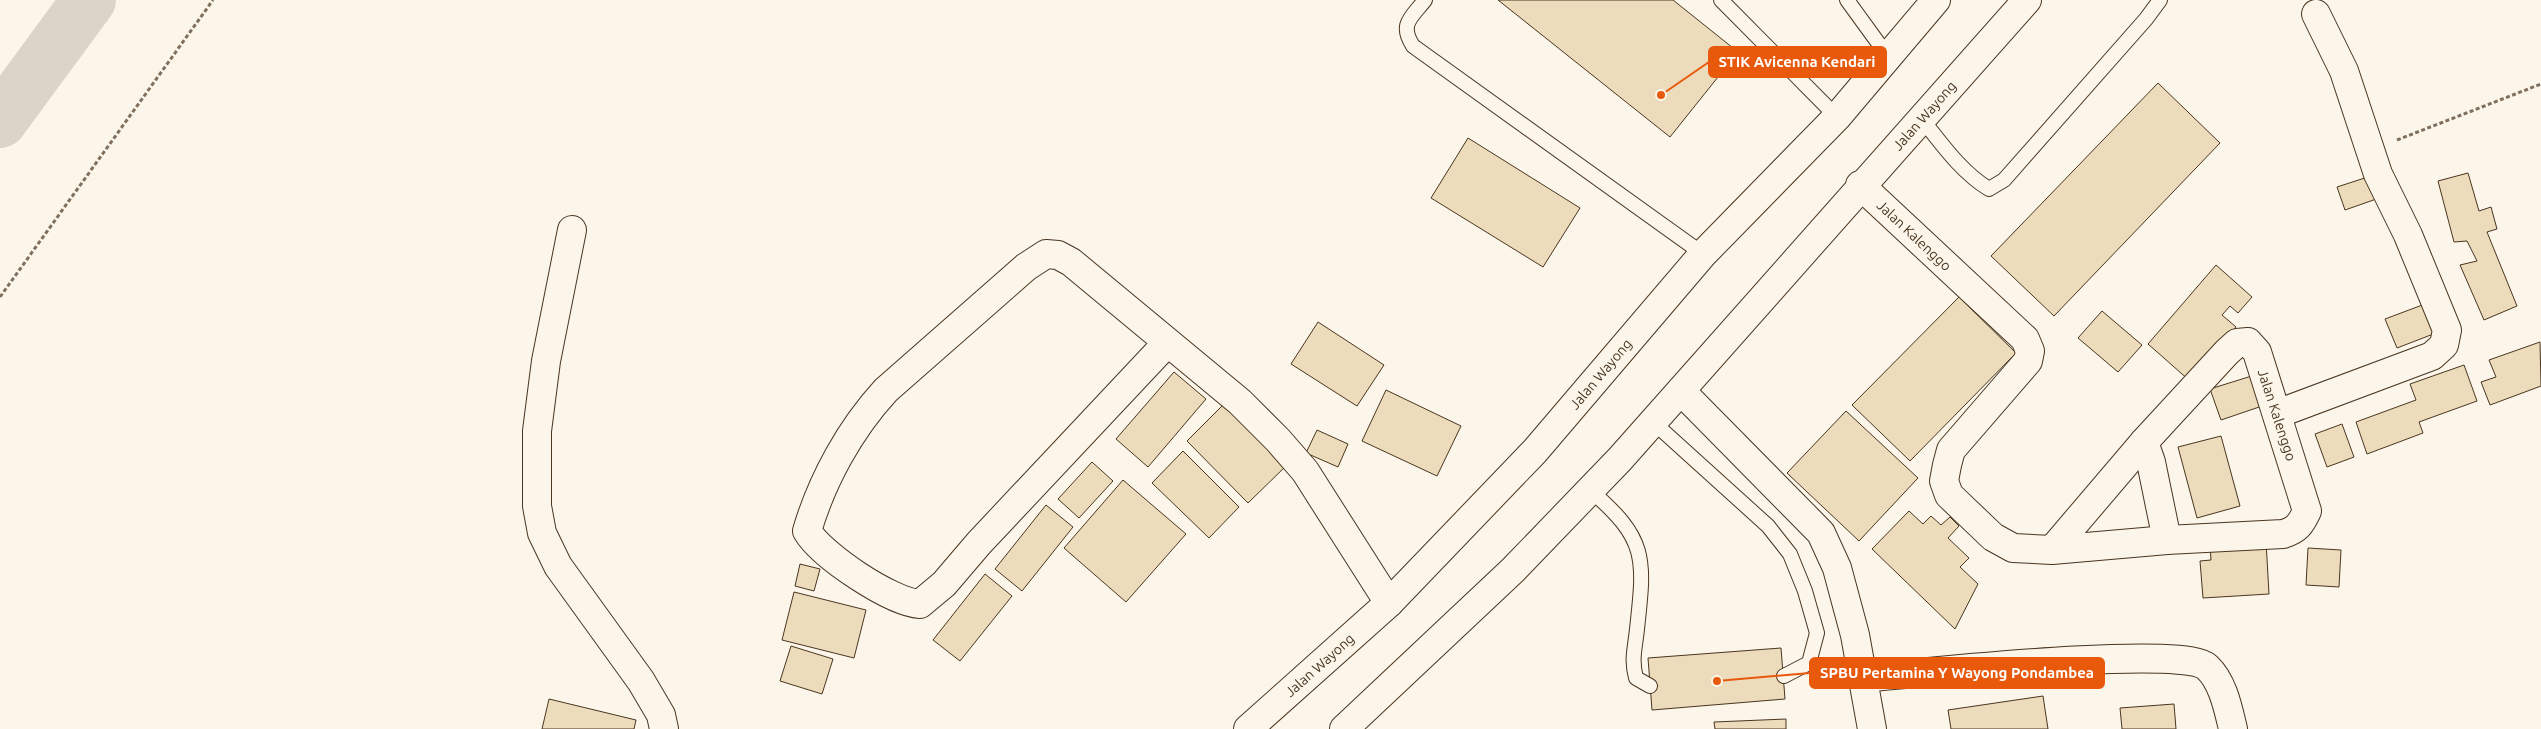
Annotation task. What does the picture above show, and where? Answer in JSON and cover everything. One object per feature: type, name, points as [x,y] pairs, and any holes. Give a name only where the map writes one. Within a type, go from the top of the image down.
[{"type":"street","name":"Jalan Wayong","points":[[1248,729],[1389,603],[1535,451],[1703,254],[1837,117],[1887,55],[1936,0]]},
{"type":"street","name":"Jalan Wayong","points":[[1344,729],[1513,570],[1590,490],[1681,391],[1860,185],[2026,0]]},
{"type":"street","points":[[2277,414],[2432,356],[2444,345],[2447,330],[2415,252],[2378,174],[2344,71],[2316,14]]},
{"type":"street","name":"Jalan Kalenggo","points":[[1860,185],[2025,339],[2030,351],[2028,361],[1951,450],[1944,481],[1948,495],[1993,537],[2013,548],[2052,550],[2167,540],[2283,534],[2293,531],[2301,524],[2307,511],[2257,352],[2248,342],[2237,343],[2144,442],[2052,550]]},
{"type":"street","points":[[572,230],[546,361],[537,431],[537,506],[542,533],[558,566],[641,681],[660,715],[664,729]]},
{"type":"street","points":[[1167,343],[979,543],[944,584],[920,604],[906,603],[870,582],[814,542],[807,531],[814,508],[846,444],[865,413],[893,383],[1026,268],[1046,254],[1058,255],[1078,267],[1167,343],[1216,380],[1278,440],[1305,471],[1389,603]]},
{"type":"street","points":[[1681,391],[1821,533],[1837,568],[1864,678],[1872,729]]},
{"type":"street","points":[[2144,442],[2151,462],[2167,540]]},
{"type":"street","points":[[1864,678],[2131,657],[2186,660],[2206,665],[2218,682],[2233,729]]},
{"type":"lane","points":[[1425,0],[1406,24],[1406,35],[1412,46],[1703,254]]},
{"type":"lane","points":[[1721,0],[1837,117]]},
{"type":"lane","points":[[1847,0],[1887,55]]},
{"type":"lane","points":[[1921,118],[1954,159],[1979,182],[1989,188],[2004,180],[2146,19],[2160,0]]},
{"type":"lane","points":[[1653,422],[1768,526],[1790,554],[1805,591],[1817,633],[1809,663],[1784,676]]},
{"type":"lane","points":[[1590,490],[1617,514],[1634,536],[1642,562],[1637,630],[1632,662],[1636,678],[1650,686]]},
{"type":"path","points":[[0,297],[213,0]]},
{"type":"path","points":[[2370,151],[2541,84]]},
{"type":"building","points":[[1498,0],[1673,0],[1738,52],[1670,137]]},
{"type":"building","points":[[2158,83],[2220,143],[2054,316],[1991,256]]},
{"type":"building","points":[[1468,138],[1580,208],[1543,267],[1431,198]]},
{"type":"building","points":[[2468,173],[2479,211],[2491,207],[2497,229],[2487,232],[2517,306],[2484,320],[2460,265],[2477,261],[2467,241],[2454,242],[2438,181]]},
{"type":"building","points":[[2374,175],[2382,197],[2345,210],[2337,187]]},
{"type":"building","points":[[2216,265],[2252,297],[2238,313],[2230,306],[2222,315],[2236,327],[2190,381],[2148,344]]},
{"type":"building","points":[[1959,297],[2016,353],[1910,461],[1852,405]]},
{"type":"building","points":[[2425,304],[2436,333],[2397,348],[2385,319]]},
{"type":"building","points":[[2102,311],[2142,345],[2118,372],[2078,338]]},
{"type":"building","points":[[1318,322],[1384,365],[1357,406],[1291,364]]},
{"type":"building","points":[[2540,342],[2541,386],[2490,405],[2481,382],[2496,377],[2489,360]]},
{"type":"building","points":[[2464,365],[2477,401],[2419,422],[2423,433],[2367,454],[2356,422],[2416,400],[2410,384]]},
{"type":"building","points":[[1174,372],[1206,399],[1148,467],[1116,439]]},
{"type":"building","points":[[2258,374],[2268,404],[2221,420],[2210,389]]},
{"type":"building","points":[[1386,390],[1461,426],[1437,476],[1362,441]]},
{"type":"building","points":[[1224,404],[1287,465],[1248,503],[1187,441]]},
{"type":"building","points":[[1846,411],[1918,478],[1859,541],[1787,473]]},
{"type":"building","points":[[2342,424],[2354,457],[2327,467],[2315,434]]},
{"type":"building","points":[[1317,430],[1348,444],[1338,467],[1306,453]]},
{"type":"building","points":[[2221,436],[2240,506],[2197,518],[2178,447]]},
{"type":"building","points":[[1183,451],[1239,507],[1209,538],[1152,483]]},
{"type":"building","points":[[1092,462],[1113,481],[1079,518],[1058,499]]},
{"type":"building","points":[[1123,480],[1186,534],[1126,602],[1064,548]]},
{"type":"building","points":[[1046,505],[1073,527],[1022,591],[995,569]]},
{"type":"building","points":[[1909,511],[1923,524],[1931,516],[1941,525],[1950,517],[1959,526],[1948,538],[1969,558],[1960,567],[1978,584],[1955,629],[1872,549]]},
{"type":"building","points":[[2266,541],[2269,594],[2203,598],[2200,561],[2211,560],[2210,545]]},
{"type":"building","points":[[2308,548],[2341,550],[2339,587],[2306,585]]},
{"type":"building","points":[[800,564],[820,569],[814,591],[795,586]]},
{"type":"building","points":[[985,574],[1012,596],[960,661],[933,640]]},
{"type":"building","points":[[794,592],[866,610],[854,658],[782,640]]},
{"type":"building","points":[[791,646],[833,659],[822,694],[780,681]]},
{"type":"building","points":[[1781,648],[1785,699],[1652,710],[1648,658]]},
{"type":"building","points":[[2043,696],[2048,729],[1951,729],[1948,710]]},
{"type":"building","points":[[549,699],[636,720],[634,729],[542,729]]},
{"type":"building","points":[[2174,704],[2176,729],[2122,729],[2120,708]]},
{"type":"building","points":[[1786,719],[1786,729],[1715,729],[1714,722]]},
{"type":"waterway","points":[[0,121],[89,0]]},
{"type":"place","name":"STIK Avicenna Kendari","points":[[1661,95]]},
{"type":"place","name":"SPBU Pertamina Y Wayong Pondambea","points":[[1717,681]]}]
